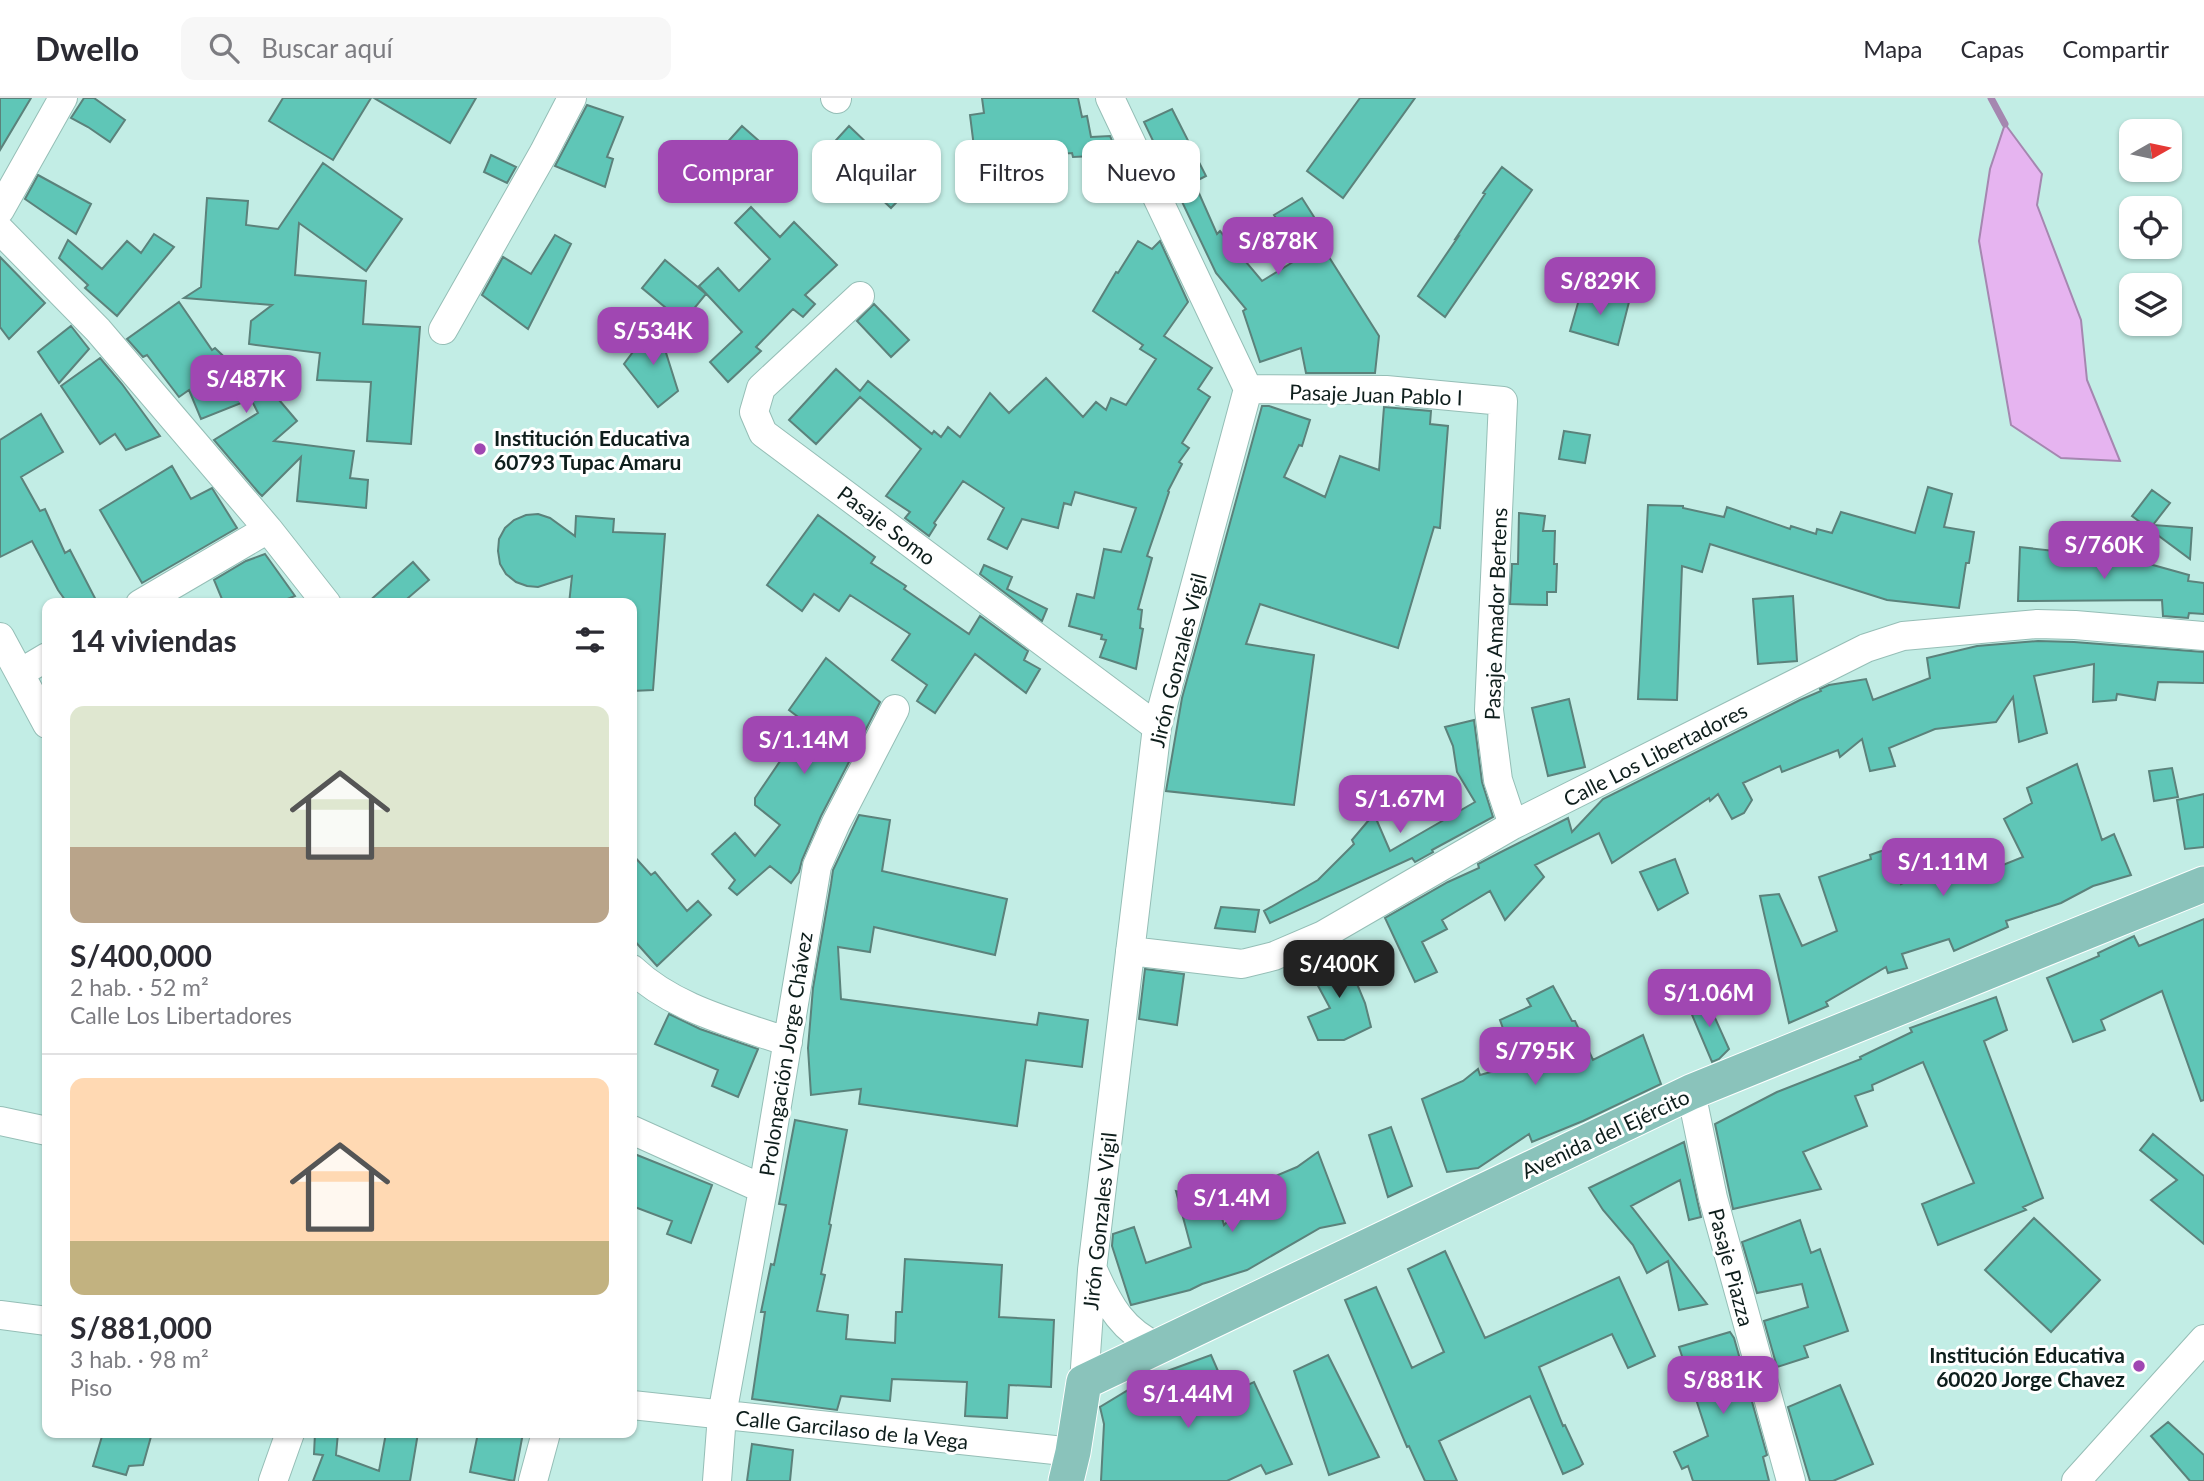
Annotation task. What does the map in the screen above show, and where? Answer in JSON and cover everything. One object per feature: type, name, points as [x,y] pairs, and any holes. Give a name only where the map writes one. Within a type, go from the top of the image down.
[{"type":"main road","name":"Avenida del Ejército","points":[[1084,1382],[1691,1092],[2204,884]]},
{"type":"main road","points":[[1071,1471],[1084,1382]]},
{"type":"street","points":[[0,210],[63,98]]},
{"type":"street","points":[[443,330],[572,98]]},
{"type":"street","points":[[1110,98],[1248,389]]},
{"type":"street","points":[[0,230],[98,330],[268,529],[322,598]]},
{"type":"street","name":"Pasaje Somo","points":[[860,296],[761,388],[754,412],[762,433],[1157,727]]},
{"type":"street","name":"Pasaje Juan Pablo I","points":[[1248,389],[1385,390],[1503,401]]},
{"type":"street","name":"Jirón Gonzales Vigil","points":[[1084,1382],[1093,1270],[1157,727],[1248,389]]},
{"type":"street","name":"Pasaje Amador Bertens","points":[[1503,401],[1489,710],[1497,780],[1513,825]]},
{"type":"street","points":[[150,598],[268,529]]},
{"type":"street","name":"Calle Los Libertadores","points":[[1130,951],[1242,964],[1274,956],[1323,935],[1513,825],[1866,648],[1903,636],[2037,624],[2204,636]]},
{"type":"street","points":[[0,637],[42,715]]},
{"type":"street","points":[[20,673],[42,660]]},
{"type":"street","name":"Prolongación Jorge Chávez","points":[[717,1481],[722,1416],[817,866],[836,823],[895,709]]},
{"type":"street","points":[[637,974],[647,983],[692,1008],[788,1042]]},
{"type":"street","name":"Pasaje Piazza","points":[[1691,1092],[1713,1198],[1791,1481]]},
{"type":"street","points":[[0,1121],[42,1130]]},
{"type":"street","points":[[637,1132],[763,1189]]},
{"type":"street","points":[[1093,1270],[1114,1311],[1141,1339],[1158,1347]]},
{"type":"street","points":[[0,1315],[42,1320]]},
{"type":"street","points":[[2077,1481],[2204,1339]]},
{"type":"street","name":"Calle Garcilaso de la Vega","points":[[637,1406],[722,1416],[1071,1471]]},
{"type":"street","points":[[274,1481],[288,1438]]},
{"type":"street","points":[[533,1481],[546,1438]]},
{"type":"shaded area","points":[[2005,124],[2042,174],[2037,205],[2081,320],[2087,380],[2120,461],[2061,458],[2011,425],[1979,241],[1990,169]]},
{"type":"building","points":[[0,98],[31,98],[0,150]]},
{"type":"building","points":[[84,98],[94,98],[125,120],[110,142],[71,118]]},
{"type":"building","points":[[283,98],[371,98],[333,160],[269,121]]},
{"type":"building","points":[[374,98],[476,98],[450,143]]},
{"type":"building","points":[[982,98],[1078,98],[1082,117],[1087,116],[1091,137],[1110,136],[1112,140],[1082,140],[1082,157],[1073,157],[1072,153],[1068,153],[1068,140],[973,140],[970,115],[984,113]]},
{"type":"building","points":[[1360,98],[1415,98],[1343,198],[1307,171]]},
{"type":"building","points":[[587,105],[623,117],[607,157],[613,159],[605,187],[555,166]]},
{"type":"building","points":[[1172,109],[1188,140],[1153,140],[1144,122]]},
{"type":"building","points":[[742,126],[758,140],[729,140]]},
{"type":"building","points":[[849,126],[864,140],[836,140]]},
{"type":"building","points":[[491,155],[516,167],[507,183],[484,172]]},
{"type":"building","points":[[323,163],[402,219],[366,271],[299,223],[295,275],[366,281],[363,324],[420,327],[411,444],[367,441],[371,382],[317,380],[320,353],[249,344],[251,321],[272,305],[184,298],[201,287],[207,198],[248,201],[246,225],[278,229]]},
{"type":"building","points":[[1200,164],[1206,176],[1200,179]]},
{"type":"building","points":[[1502,167],[1532,190],[1445,317],[1418,296]]},
{"type":"building","points":[[38,175],[91,204],[76,234],[25,199]]},
{"type":"building","points":[[1200,196],[1217,234],[1220,231],[1262,281],[1301,257],[1274,215],[1302,198],[1321,228],[1315,235],[1379,336],[1375,373],[1306,373],[1301,348],[1260,362],[1243,311],[1246,309],[1216,273],[1183,203],[1200,203]]},
{"type":"building","points":[[751,207],[780,237],[794,222],[837,265],[805,295],[815,304],[803,317],[793,309],[756,347],[761,351],[728,382],[710,362],[742,332],[699,286],[718,268],[739,291],[770,259],[735,223]]},
{"type":"building","points":[[154,234],[174,247],[117,316],[85,288],[88,285],[59,258],[68,240],[102,269],[127,241],[141,253]]},
{"type":"building","points":[[555,235],[571,244],[528,329],[482,295],[503,257],[531,274]]},
{"type":"building","points":[[1138,241],[1152,249],[1160,241],[1188,302],[1164,336],[1212,368],[1198,389],[1210,397],[1182,443],[1189,448],[1179,462],[1182,464],[1168,491],[1147,556],[1152,558],[1138,609],[1142,610],[1140,628],[1143,629],[1136,669],[1100,657],[1106,640],[1101,639],[1102,635],[1069,626],[1077,594],[1094,598],[1104,549],[1121,552],[1136,508],[1075,492],[1071,505],[1064,503],[1058,528],[1022,519],[1007,549],[988,539],[1004,508],[963,481],[934,523],[936,525],[929,536],[905,518],[910,512],[886,496],[921,449],[860,397],[816,444],[789,420],[836,369],[860,391],[868,381],[932,434],[934,431],[941,437],[948,427],[960,437],[990,393],[1009,413],[1046,378],[1083,417],[1096,402],[1106,410],[1111,398],[1126,405],[1156,359],[1140,349],[1143,345],[1093,311]]},
{"type":"building","points":[[0,257],[45,303],[9,339],[0,327]]},
{"type":"building","points":[[665,260],[706,294],[683,322],[642,288]]},
{"type":"building","points":[[1582,289],[1629,302],[1618,345],[1570,331]]},
{"type":"building","points":[[179,302],[212,350],[215,348],[268,399],[274,394],[297,421],[274,441],[354,451],[350,478],[368,480],[366,508],[297,501],[301,457],[262,496],[259,493],[214,440],[258,413],[251,399],[201,419],[189,390],[179,397],[147,355],[143,357],[127,339]]},
{"type":"building","points":[[874,304],[909,340],[891,357],[857,321]]},
{"type":"building","points":[[656,321],[678,391],[658,407],[624,364]]},
{"type":"building","points":[[71,326],[89,349],[59,383],[38,352]]},
{"type":"building","points":[[100,358],[160,436],[126,450],[115,434],[100,444],[61,386]]},
{"type":"building","points":[[1262,406],[1310,420],[1302,446],[1299,445],[1284,477],[1325,497],[1340,456],[1379,470],[1384,407],[1431,411],[1430,424],[1448,426],[1440,528],[1434,527],[1398,648],[1260,604],[1246,644],[1314,655],[1294,805],[1166,791],[1182,698]]},
{"type":"building","points":[[41,414],[63,452],[21,477],[40,511],[45,509],[65,553],[70,550],[95,598],[64,598],[32,541],[0,557],[0,440]]},
{"type":"building","points":[[1564,431],[1590,435],[1585,463],[1559,459]]},
{"type":"building","points":[[172,466],[191,499],[212,488],[237,528],[142,583],[100,510]]},
{"type":"building","points":[[1928,487],[1952,494],[1944,527],[1974,532],[1959,608],[1887,600],[1710,544],[1702,572],[1682,566],[1677,700],[1638,699],[1648,505],[1683,506],[1724,517],[1727,507],[1790,529],[1791,526],[1816,534],[1817,529],[1832,533],[1841,512],[1915,533]]},
{"type":"building","points":[[2152,490],[2170,503],[2153,525],[2192,528],[2190,559],[2132,516]]},
{"type":"building","points":[[1519,513],[1545,516],[1543,531],[1555,531],[1556,592],[1547,592],[1547,605],[1510,604],[1512,564],[1518,564]]},
{"type":"building","points":[[538,514],[550,518],[575,536],[576,516],[614,519],[613,532],[665,534],[653,690],[637,691],[637,598],[570,598],[572,576],[538,587],[516,582],[506,574],[500,564],[499,539],[505,528],[514,520]]},
{"type":"building","points":[[818,515],[875,557],[871,563],[969,634],[980,616],[1028,651],[1024,660],[1040,669],[1026,693],[975,654],[935,713],[917,701],[927,685],[892,660],[910,634],[850,595],[839,611],[814,594],[802,611],[767,585]]},
{"type":"building","points":[[2064,542],[2086,545],[2083,556],[2142,562],[2189,575],[2188,581],[2204,583],[2204,614],[2189,613],[2188,618],[2163,616],[2162,600],[2018,601],[2020,547],[2063,552]]},
{"type":"building","points":[[265,554],[295,596],[222,598],[214,580],[246,561]]},
{"type":"building","points":[[413,562],[429,580],[408,598],[373,598]]},
{"type":"building","points":[[984,565],[1012,577],[1007,589],[1047,609],[1042,621],[980,574]]},
{"type":"building","points":[[1793,596],[1797,661],[1758,664],[1753,599]]},
{"type":"building","points":[[2038,641],[2204,652],[2204,683],[2158,682],[2155,700],[2117,694],[2116,700],[2093,702],[2094,664],[2034,676],[2047,733],[2019,742],[2013,697],[1996,722],[1935,729],[1889,748],[1895,766],[1870,771],[1862,739],[1840,757],[1838,750],[1782,772],[1780,766],[1743,783],[1752,800],[1744,813],[1732,819],[1718,794],[1612,863],[1599,833],[1535,865],[1544,877],[1505,920],[1490,891],[1442,920],[1447,929],[1422,942],[1437,972],[1415,982],[1385,918],[1448,882],[1479,868],[1478,864],[1568,818],[1572,832],[1603,799],[1829,685],[1866,679],[1873,700],[1930,678],[1927,658],[1977,646]]},
{"type":"building","points":[[826,658],[880,702],[821,816],[799,872],[791,883],[770,866],[737,895],[729,888],[735,880],[712,854],[735,833],[755,856],[780,825],[755,805],[755,798],[806,723],[789,710]]},
{"type":"building","points":[[1569,699],[1585,767],[1548,776],[1532,708]]},
{"type":"building","points":[[1474,720],[1482,782],[1493,817],[1415,862],[1412,858],[1270,923],[1264,911],[1318,880],[1354,844],[1352,840],[1374,814],[1390,851],[1475,802],[1457,772],[1453,746],[1445,727]]},
{"type":"building","points":[[2077,764],[2102,840],[2114,834],[2131,875],[2093,886],[2061,903],[2006,921],[2008,927],[1954,951],[1949,939],[1902,954],[1907,968],[1888,973],[1886,967],[1826,1002],[1828,1006],[1789,1023],[1760,896],[1779,894],[1802,946],[1837,931],[1819,877],[1871,859],[1870,855],[1890,848],[1901,884],[1972,850],[1983,873],[2023,857],[2004,819],[2032,803],[2027,788]]},
{"type":"building","points":[[2172,768],[2178,797],[2154,801],[2149,771]]},
{"type":"building","points":[[2204,794],[2204,847],[2185,849],[2177,800]]},
{"type":"building","points":[[859,815],[890,820],[882,871],[1007,899],[995,955],[874,927],[870,952],[838,947],[841,999],[1037,1025],[1039,1013],[1088,1020],[1082,1067],[1026,1060],[1017,1126],[859,1104],[861,1089],[811,1095],[808,1048],[813,988],[833,870]]},
{"type":"building","points":[[1675,859],[1688,893],[1658,910],[1640,872]]},
{"type":"building","points":[[637,860],[651,875],[655,872],[687,911],[698,901],[711,915],[657,966],[637,944]]},
{"type":"building","points":[[1221,907],[1259,910],[1255,932],[1215,928]]},
{"type":"building","points":[[2204,919],[2204,1100],[2201,1101],[2162,991],[2101,1020],[2105,1030],[2073,1042],[2047,978],[2099,956],[2098,953],[2134,936],[2139,946]]},
{"type":"building","points":[[1342,948],[1365,1003],[1371,1027],[1344,1040],[1318,1040],[1308,1017],[1330,1008],[1309,969]]},
{"type":"building","points":[[1145,969],[1184,974],[1177,1025],[1139,1019]]},
{"type":"building","points":[[1553,986],[1572,1021],[1575,1021],[1593,1060],[1643,1035],[1661,1084],[1532,1142],[1529,1134],[1478,1168],[1447,1172],[1422,1099],[1463,1081],[1478,1069],[1480,1075],[1516,1065],[1500,1020],[1531,1006],[1527,999]]},
{"type":"building","points":[[1996,997],[2007,1030],[1984,1041],[2043,1198],[2023,1207],[2026,1210],[1938,1245],[1922,1204],[1974,1183],[1923,1062],[1872,1085],[1873,1090],[1855,1096],[1867,1126],[1803,1152],[1821,1189],[1733,1209],[1715,1124],[1777,1092],[1861,1059],[1860,1057],[1912,1032],[1910,1028]]},
{"type":"building","points":[[1706,998],[1729,1049],[1712,1062],[1687,1003]]},
{"type":"building","points":[[669,1014],[700,1029],[758,1049],[738,1097],[712,1086],[718,1070],[655,1044]]},
{"type":"building","points":[[795,1120],[847,1130],[829,1224],[831,1225],[821,1274],[825,1275],[817,1311],[848,1315],[846,1339],[895,1343],[896,1312],[902,1312],[905,1259],[1002,1265],[999,1317],[1054,1320],[1051,1387],[1009,1385],[1007,1418],[965,1416],[967,1382],[892,1379],[890,1401],[841,1396],[837,1410],[752,1399],[765,1312],[761,1312],[786,1205],[779,1204]]},
{"type":"building","points":[[1391,1127],[1412,1186],[1388,1197],[1369,1135]]},
{"type":"building","points":[[2153,1134],[2204,1176],[2204,1244],[2151,1200],[2177,1180],[2140,1150]]},
{"type":"building","points":[[1684,1142],[1701,1217],[1689,1220],[1680,1180],[1631,1206],[1707,1304],[1679,1310],[1668,1261],[1647,1273],[1633,1245],[1603,1210],[1589,1188]]},
{"type":"building","points":[[1318,1152],[1345,1223],[1320,1228],[1247,1270],[1190,1290],[1131,1305],[1112,1246],[1113,1234],[1134,1227],[1146,1263],[1191,1247],[1176,1191],[1217,1201],[1224,1225],[1273,1177],[1297,1167]]},
{"type":"building","points":[[637,1155],[712,1185],[691,1243],[667,1234],[672,1221],[637,1208]]},
{"type":"building","points":[[2034,1218],[2100,1280],[2051,1332],[1985,1270]]},
{"type":"building","points":[[1800,1220],[1811,1253],[1820,1249],[1848,1331],[1804,1346],[1808,1357],[1777,1367],[1764,1321],[1808,1307],[1802,1284],[1757,1293],[1742,1242]]},
{"type":"building","points":[[1445,1251],[1485,1338],[1619,1277],[1655,1356],[1628,1368],[1612,1334],[1539,1367],[1563,1426],[1565,1425],[1583,1464],[1579,1467],[1563,1474],[1530,1396],[1439,1441],[1457,1481],[1425,1481],[1409,1446],[1407,1447],[1345,1300],[1376,1287],[1412,1368],[1444,1352],[1408,1269]]},
{"type":"building","points":[[1730,1332],[1734,1338],[1767,1455],[1763,1457],[1769,1481],[1693,1481],[1688,1466],[1682,1469],[1674,1452],[1708,1436],[1679,1347]]},
{"type":"building","points":[[1211,1355],[1228,1394],[1254,1382],[1292,1464],[1266,1474],[1261,1465],[1227,1481],[1101,1481],[1104,1424],[1100,1407],[1148,1378]]},
{"type":"building","points":[[1328,1355],[1379,1457],[1329,1475],[1294,1371]]},
{"type":"building","points":[[1840,1385],[1873,1464],[1833,1481],[1810,1481],[1788,1407]]},
{"type":"building","points":[[2168,1422],[2204,1455],[2204,1481],[2190,1481],[2151,1436]]},
{"type":"building","points":[[101,1438],[151,1438],[143,1465],[129,1466],[126,1475],[93,1466]]},
{"type":"building","points":[[315,1438],[338,1438],[336,1455],[379,1471],[385,1438],[417,1438],[410,1481],[313,1481],[323,1455],[314,1454]]},
{"type":"building","points":[[477,1438],[522,1438],[514,1481],[470,1472]]},
{"type":"building","points":[[752,1444],[793,1450],[790,1481],[747,1481]]},
{"type":"waterway","points":[[1991,98],[2005,124]]},
{"type":"place","name":"Institución Educativa 60793 Tupac Amaru","points":[[480,449]]},
{"type":"place","name":"Institución Educativa 60020 Jorge Chavez","points":[[2139,1366]]}]
